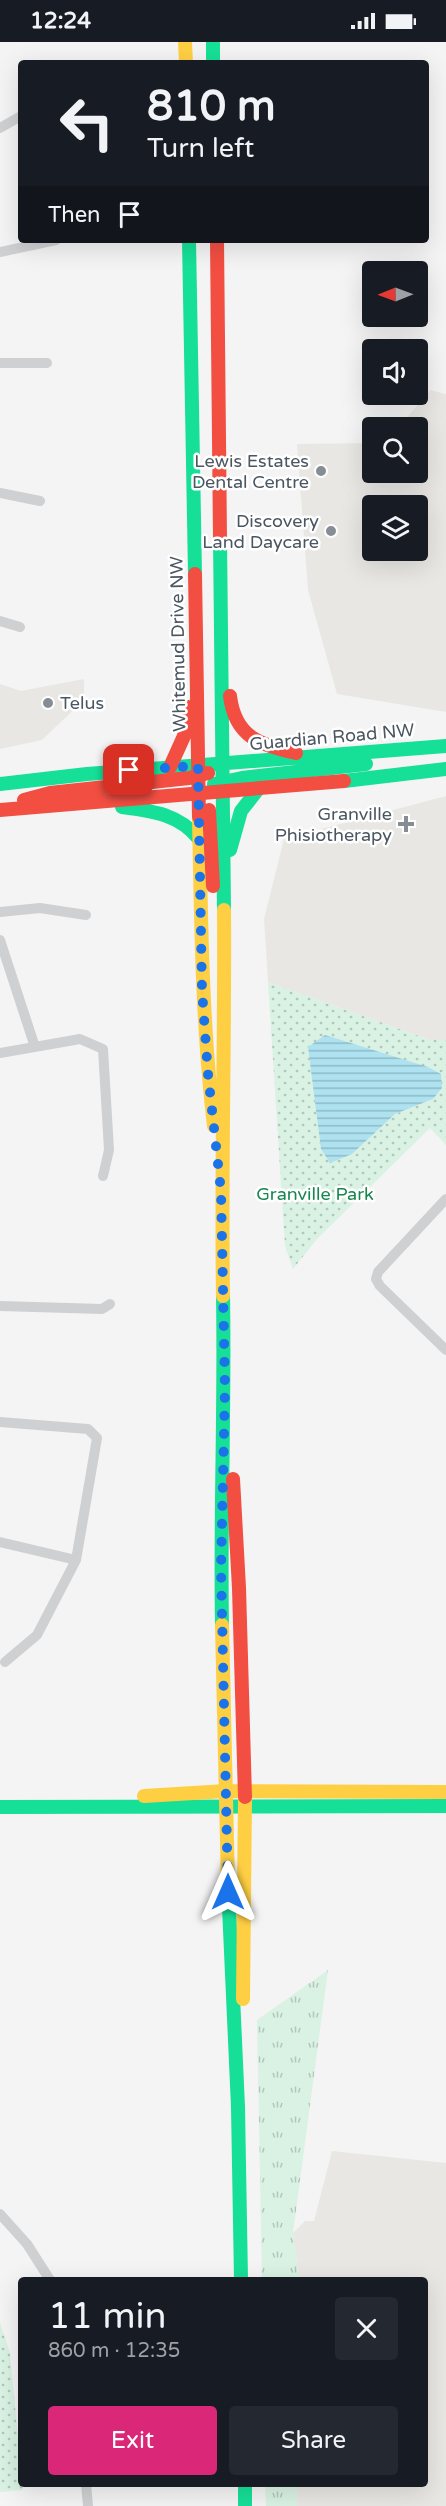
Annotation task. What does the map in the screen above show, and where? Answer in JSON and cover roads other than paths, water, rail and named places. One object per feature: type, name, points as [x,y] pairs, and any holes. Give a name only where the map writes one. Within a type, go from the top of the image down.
[{"type":"main road","points":[[185,42],[186,60]]},
{"type":"main road","points":[[213,42],[213,60]]},
{"type":"main road","name":"Whitemud Drive NW","points":[[189,243],[197,681],[202,782],[199,839],[202,990],[208,1074],[221,1191]]},
{"type":"main road","name":"Whitemud Drive NW","points":[[217,243],[225,955],[221,1191],[225,1388],[221,1568],[226,1791]]},
{"type":"main road","points":[[221,648],[229,665],[231,711],[241,729],[269,746],[317,757]]},
{"type":"main road","points":[[170,767],[184,736],[188,709],[197,681]]},
{"type":"main road","name":"Guardian Road NW","points":[[202,782],[222,764],[446,746]]},
{"type":"main road","points":[[222,786],[383,762],[401,758],[422,748]]},
{"type":"main road","points":[[0,784],[170,767],[202,782],[258,789],[396,777],[446,769]]},
{"type":"main road","points":[[0,810],[92,801],[202,782]]},
{"type":"main road","points":[[0,810],[37,795],[202,782]]},
{"type":"main road","points":[[202,782],[214,906],[225,955]]},
{"type":"main road","points":[[223,861],[232,847],[234,829],[242,808],[258,789]]},
{"type":"main road","points":[[92,801],[141,809],[178,819],[192,828],[199,839]]},
{"type":"main road","name":"Whitemud Drive NW","points":[[225,1388],[239,1588],[244,1791],[236,1807],[228,1892],[238,2107],[241,2277]]},
{"type":"main road","points":[[226,1791],[236,1807]]},
{"type":"main road","points":[[39,1806],[72,1799],[226,1791],[446,1792]]},
{"type":"main road","points":[[0,1807],[446,1806]]},
{"type":"main road","name":"Whitemud Drive NW","points":[[236,1807],[244,1973],[238,2107]]},
{"type":"main road","points":[[245,2487],[245,2506]]},
{"type":"street","points":[[0,128],[18,118]]},
{"type":"street","points":[[0,252],[42,243]]},
{"type":"street","points":[[0,363],[47,363]]},
{"type":"street","points":[[0,493],[40,501]]},
{"type":"street","points":[[0,621],[20,627]]},
{"type":"street","points":[[0,912],[40,908],[86,915]]},
{"type":"street","points":[[0,940],[35,1047]]},
{"type":"street","points":[[0,1053],[80,1039],[103,1049],[109,1150],[103,1176]]},
{"type":"street","points":[[446,1199],[378,1272],[376,1279],[380,1286],[446,1350]]},
{"type":"street","points":[[0,1306],[102,1309],[110,1304]]},
{"type":"street","points":[[0,1422],[88,1429],[97,1438],[76,1560],[37,1635],[5,1662]]},
{"type":"street","points":[[0,1542],[76,1560]]},
{"type":"street","points":[[0,2214],[31,2249],[48,2277]]},
{"type":"street","points":[[86,2487],[88,2506]]},
{"type":"water","points":[[325,1035],[428,1067],[441,1074],[442,1088],[433,1099],[395,1114],[352,1154],[330,1163],[321,1149],[308,1047]]},
{"type":"place","name":"Lewis Estates Dental Centre","points":[[321,471]]},
{"type":"place","name":"Discovery Land Daycare","points":[[331,531]]},
{"type":"place","name":"Telus","points":[[48,703]]},
{"type":"place","name":"Granville Phisiotherapy","points":[[406,824]]},
{"type":"park label","name":"Granville Park","points":[[315,1194]]}]
